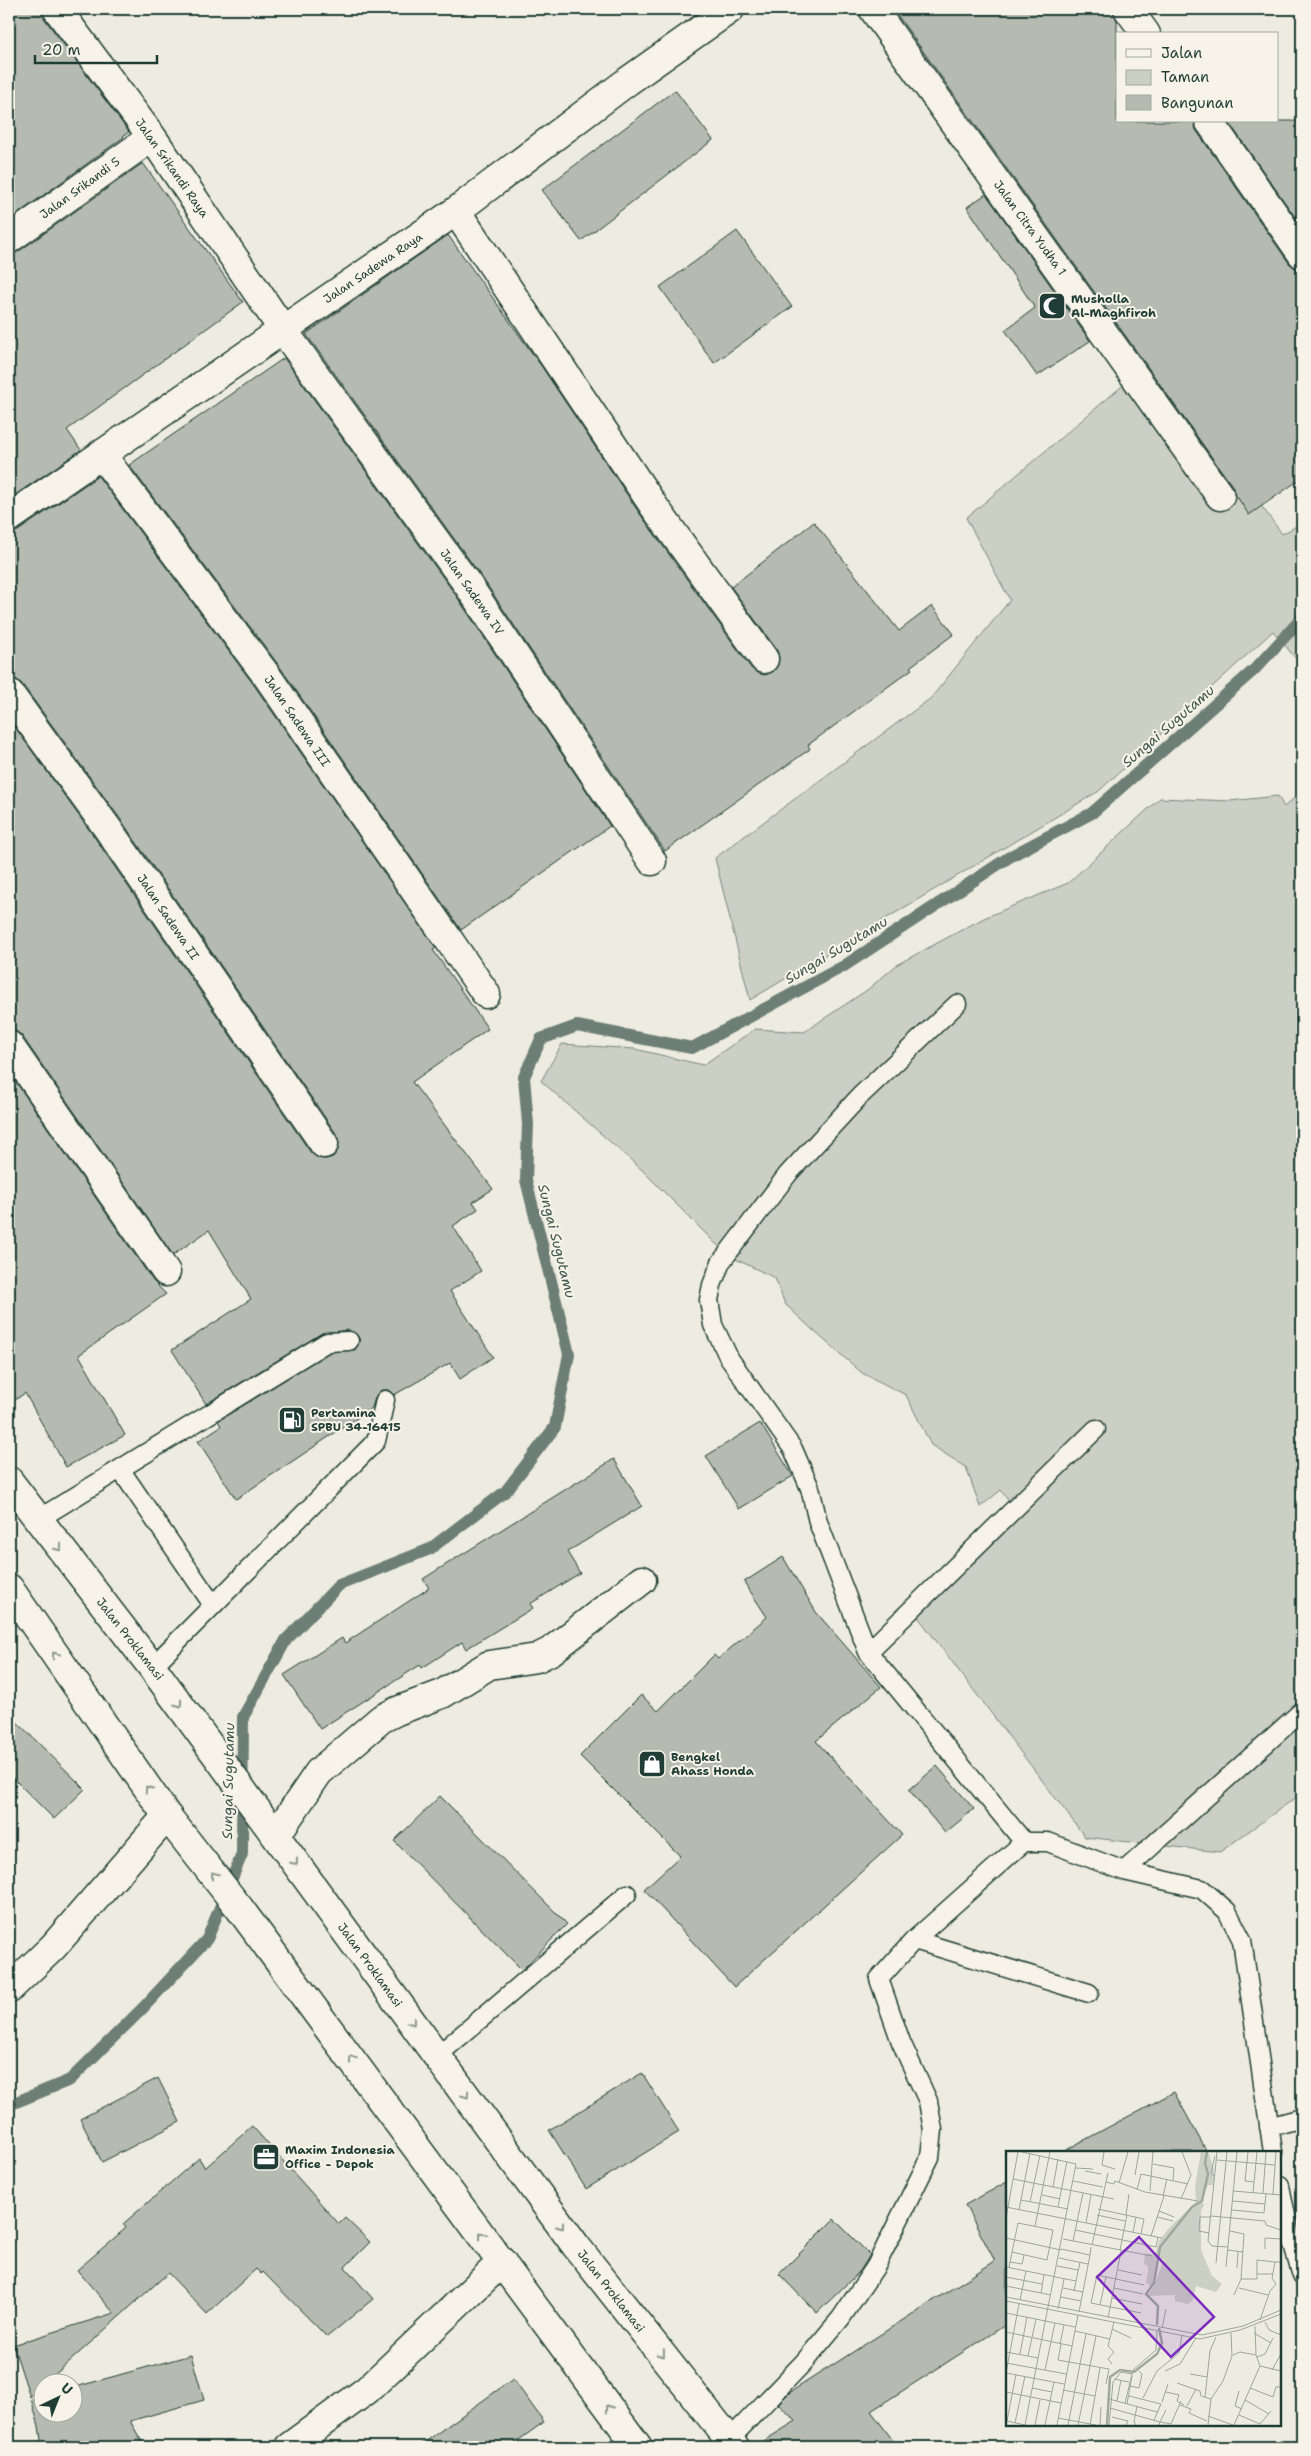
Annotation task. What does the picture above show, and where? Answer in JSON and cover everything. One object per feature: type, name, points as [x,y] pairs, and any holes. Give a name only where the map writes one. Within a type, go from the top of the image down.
[{"type":"street","name":"Jalan Srikandi Raya","points":[[57,9],[152,137],[283,330]]},
{"type":"street","name":"Jalan Sadewa Raya","points":[[9,518],[456,211],[628,81],[730,9]]},
{"type":"street","name":"Jalan Citra Yudha 1","points":[[873,9],[1220,496]]},
{"type":"street","points":[[1128,9],[1145,32]]},
{"type":"street","points":[[1210,122],[1302,254]]},
{"type":"street","name":"Jalan Srikandi 5","points":[[9,239],[152,137]]},
{"type":"street","points":[[456,211],[653,505],[764,659]]},
{"type":"street","name":"Jalan Sadewa IV","points":[[283,330],[468,585],[652,860]]},
{"type":"street","name":"Jalan Sadewa III","points":[[101,454],[267,676],[486,994]]},
{"type":"street","name":"Jalan Sadewa II","points":[[9,693],[108,829],[324,1144]]},
{"type":"street","points":[[9,1045],[166,1272]]},
{"type":"street","name":"Jalan Proklamasi","points":[[9,1481],[37,1520],[152,1667],[576,2246],[732,2444]]},
{"type":"street","points":[[271,1829],[319,1772],[381,1719],[442,1694],[489,1665],[537,1658],[551,1652],[642,1580]]},
{"type":"street","points":[[9,1588],[167,1816],[240,1909],[638,2447]]},
{"type":"street","points":[[9,1989],[53,1947],[167,1816]]},
{"type":"street","points":[[289,2447],[367,2390],[502,2262]]},
{"type":"lane","points":[[957,1004],[860,1096],[788,1174],[721,1262],[712,1285],[709,1300],[713,1325],[729,1358],[793,1449],[810,1488],[818,1522],[868,1652],[1024,1842]]},
{"type":"lane","points":[[37,1520],[327,1342],[349,1341]]},
{"type":"lane","points":[[152,1667],[376,1441],[385,1400]]},
{"type":"lane","points":[[868,1652],[1096,1429]]},
{"type":"lane","points":[[120,1469],[213,1605]]},
{"type":"lane","points":[[1124,1872],[1302,1711]]},
{"type":"lane","points":[[732,2444],[841,2318],[876,2266],[930,2157],[933,2130],[928,2101],[901,2042],[879,1980],[914,1940],[1024,1842],[1048,1842],[1124,1872],[1202,1889],[1227,1911],[1242,1940],[1273,2151]]},
{"type":"lane","points":[[437,2056],[627,1894]]},
{"type":"lane","points":[[914,1940],[1089,1993]]},
{"type":"lane","points":[[1268,2126],[1302,2118]]},
{"type":"lane","points":[[1281,2191],[1290,2235],[1302,2276]]},
{"type":"green space","points":[[1154,359],[1282,534],[1302,523],[1302,666],[1273,631],[1099,791],[750,1000],[715,858],[931,698],[1010,600],[966,518]]},
{"type":"green space","points":[[1302,791],[1302,1793],[1220,1852],[1085,1837],[906,1601],[1014,1507],[1001,1490],[980,1507],[966,1467],[931,1445],[906,1395],[862,1373],[785,1304],[775,1278],[727,1255],[641,1169],[541,1081],[562,1044],[635,1049],[703,1065],[755,1029],[804,1032],[867,990],[898,964],[984,918],[1068,883],[1160,798],[1230,801],[1278,796],[1284,807]]},
{"type":"building","points":[[9,9],[42,9],[44,18],[129,132],[9,220]]},
{"type":"building","points":[[893,9],[1113,9],[1117,21],[1116,122],[1194,122],[1196,130],[1289,263],[1295,268],[1302,269],[1302,478],[1249,515],[1233,487]]},
{"type":"building","points":[[675,90],[713,140],[581,241],[542,190]]},
{"type":"building","points":[[1302,121],[1302,227],[1229,122]]},
{"type":"building","points":[[143,163],[243,302],[67,430],[81,450],[9,499],[9,254],[18,252]]},
{"type":"building","points":[[986,194],[1090,341],[1037,376],[1005,330],[1035,308],[967,207]]},
{"type":"building","points":[[737,231],[792,307],[714,363],[660,287]]},
{"type":"building","points":[[448,235],[542,367],[640,514],[751,668],[757,673],[765,675],[773,672],[778,665],[779,657],[777,650],[731,587],[814,522],[899,631],[932,606],[954,634],[910,667],[912,669],[808,745],[810,749],[665,851],[481,576],[306,334]]},
{"type":"building","points":[[284,358],[455,594],[610,826],[461,930],[280,667],[129,465]]},
{"type":"building","points":[[98,476],[254,685],[436,948],[433,950],[488,1029],[412,1082],[493,1189],[473,1202],[478,1209],[453,1226],[481,1271],[450,1291],[493,1357],[460,1379],[450,1363],[394,1395],[388,1390],[381,1390],[375,1397],[372,1408],[236,1499],[198,1441],[221,1426],[218,1421],[330,1352],[355,1350],[360,1341],[358,1336],[349,1330],[322,1333],[206,1404],[172,1350],[251,1299],[209,1230],[173,1255],[22,1036],[16,1031],[9,1030],[9,719],[95,838],[311,1153],[318,1158],[326,1159],[333,1157],[338,1150],[339,1142],[337,1135],[121,820],[22,684],[16,679],[9,678],[9,533],[18,531]]},
{"type":"building","points":[[9,1072],[153,1281],[166,1294],[79,1355],[125,1435],[66,1467],[25,1393],[9,1404]]},
{"type":"building","points":[[760,1423],[793,1476],[739,1509],[706,1456]]},
{"type":"building","points":[[614,1459],[642,1506],[567,1552],[580,1573],[530,1604],[533,1608],[466,1649],[462,1642],[422,1668],[420,1665],[320,1729],[284,1675],[342,1638],[345,1643],[429,1588],[423,1579]]},
{"type":"building","points":[[783,1557],[816,1612],[881,1687],[816,1741],[902,1835],[734,1987],[644,1889],[680,1856],[580,1756],[641,1695],[658,1711],[714,1655],[718,1659],[767,1617],[744,1582]]},
{"type":"building","points":[[9,1714],[85,1789],[54,1819],[9,1774]]},
{"type":"building","points":[[937,1766],[974,1809],[945,1833],[909,1790]]},
{"type":"building","points":[[440,1796],[567,1924],[522,1970],[394,1841]]},
{"type":"building","points":[[642,2073],[679,2132],[586,2189],[549,2130]]},
{"type":"building","points":[[158,2078],[180,2122],[102,2162],[80,2119]]},
{"type":"building","points":[[1174,2092],[1206,2151],[1064,2151]]},
{"type":"building","points":[[252,2126],[339,2224],[345,2218],[370,2242],[345,2267],[373,2299],[327,2337],[263,2272],[261,2274],[256,2269],[207,2314],[168,2273],[56,2374],[32,2374],[32,2395],[30,2397],[13,2345],[114,2313],[77,2270],[126,2228],[123,2224],[199,2158],[205,2168]]},
{"type":"building","points":[[1006,2183],[1006,2325],[871,2411],[898,2447],[754,2447],[796,2421],[778,2404],[789,2393],[995,2261],[965,2205]]},
{"type":"building","points":[[834,2219],[870,2255],[860,2271],[817,2313],[779,2274]]},
{"type":"building","points":[[191,2355],[204,2400],[130,2421],[145,2447],[42,2447],[38,2424],[82,2424],[82,2385]]},
{"type":"building","points":[[513,2379],[544,2422],[509,2447],[418,2447]]},
{"type":"waterway","name":"Sungai Sugutamu","points":[[9,2105],[70,2080],[142,2009],[207,1939],[242,1854],[243,1717],[286,1640],[339,1585],[430,1549],[506,1491],[555,1427],[569,1354],[526,1180],[528,1124],[524,1077],[541,1039],[577,1026],[692,1048],[844,966],[1011,856],[1092,813],[1254,670],[1302,618]]},
{"type":"place","name":"Musholla Al-Maghfiroh","points":[[1052,306]]},
{"type":"place","name":"Pertamina SPBU 34-16415","points":[[292,1420]]},
{"type":"place","name":"Bengkel Ahass Honda","points":[[652,1764]]},
{"type":"place","name":"Maxim Indonesia Office - Depok","points":[[266,2157]]}]
